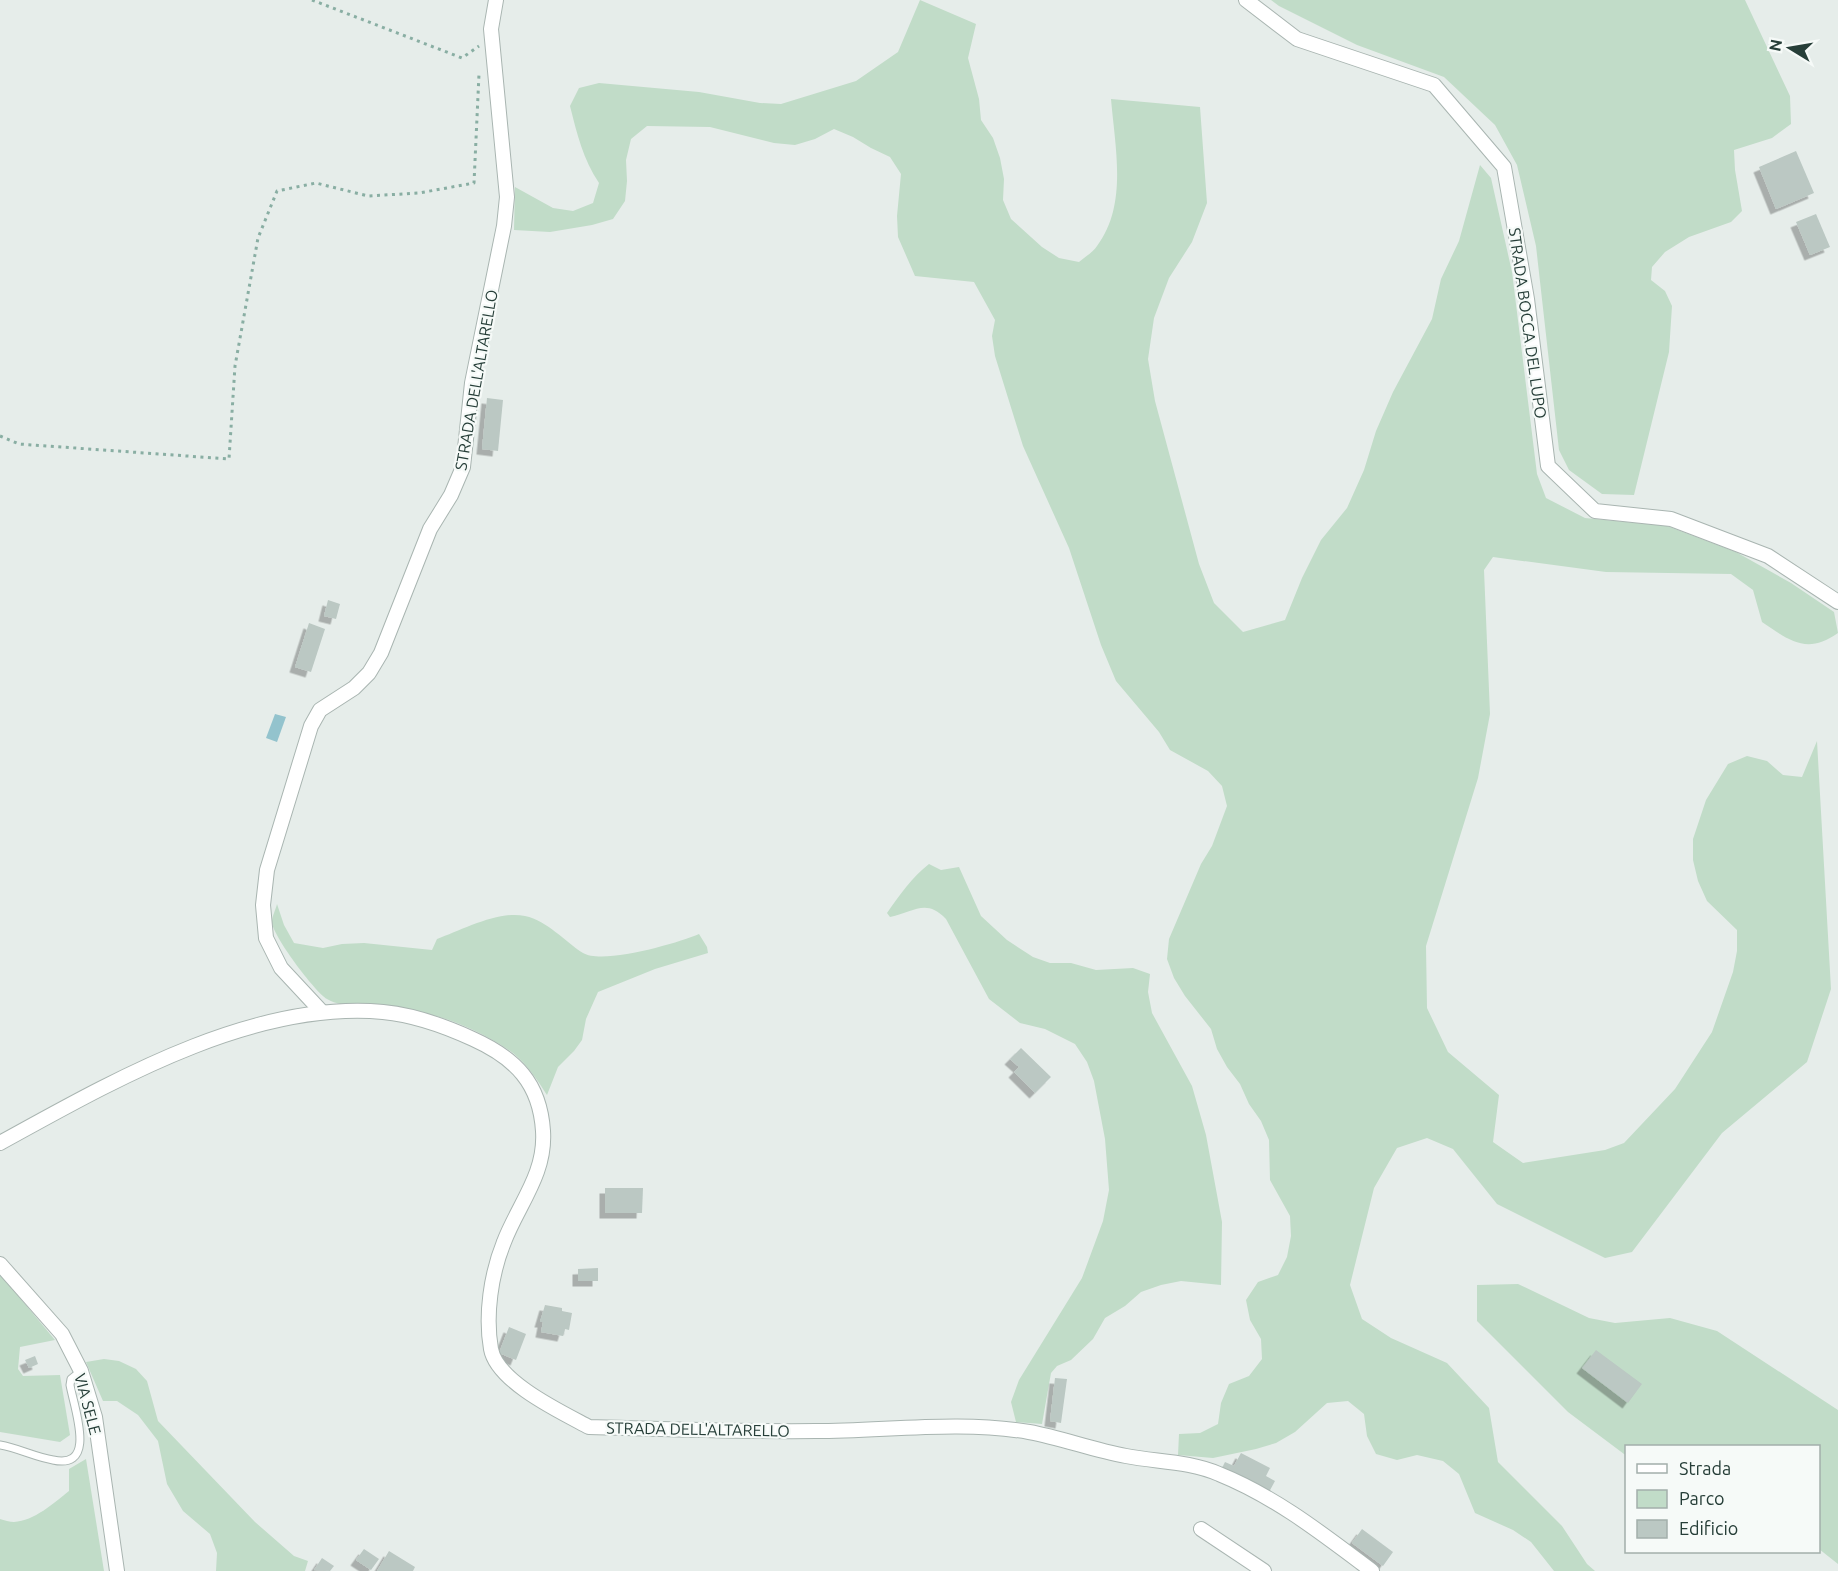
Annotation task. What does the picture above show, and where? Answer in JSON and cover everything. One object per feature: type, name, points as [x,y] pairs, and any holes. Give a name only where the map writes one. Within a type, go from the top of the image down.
[{"type":"street","name":"STRADA DELL'ALTARELLO","points":[[322,1012],[281,969],[266,938],[263,905],[267,870],[311,726],[320,710],[354,688],[369,673],[381,653],[430,529],[451,495],[463,467],[472,383],[504,226],[507,197],[491,29],[496,0]]},
{"type":"street","name":"STRADA BOCCA DEL LUPO","points":[[1246,0],[1298,39],[1434,85],[1504,167],[1527,299],[1548,466],[1595,512],[1671,519],[1768,556],[1838,602]]},
{"type":"street","name":"STRADA DELL'ALTARELLO","points":[[0,1143],[103,1087],[169,1057],[243,1029],[304,1014],[322,1012],[383,1012],[426,1020],[498,1050],[523,1073],[537,1100],[543,1131],[542,1160],[529,1193],[504,1241],[493,1278],[489,1318],[491,1350],[496,1364],[515,1382],[557,1410],[589,1427],[601,1428],[815,1431],[938,1427],[1028,1432],[1127,1456],[1176,1462],[1218,1473],[1258,1493],[1307,1523],[1372,1571]]},
{"type":"street","name":"VIA SELE","points":[[0,1264],[62,1334],[81,1371],[95,1417],[117,1571]]},
{"type":"street","points":[[1201,1529],[1264,1571]]},
{"type":"lane","points":[[0,1445],[52,1460],[64,1462],[73,1459],[80,1452],[81,1442],[70,1385],[71,1379],[81,1371]]},
{"type":"path","points":[[312,0],[462,58],[480,45],[480,57]]},
{"type":"path","points":[[0,436],[19,444],[229,459],[235,366],[258,238],[277,191],[316,183],[368,196],[419,193],[474,183],[479,68]]},
{"type":"green space","points":[[920,0],[976,24],[968,58],[979,99],[981,120],[993,138],[1000,158],[1004,179],[1003,200],[1011,219],[1042,247],[1059,258],[1079,262],[1091,252],[1107,230],[1113,212],[1117,156],[1111,99],[1200,107],[1207,203],[1192,242],[1169,278],[1154,318],[1148,359],[1155,401],[1199,564],[1214,603],[1243,632],[1285,620],[1321,540],[1347,508],[1393,392],[1432,319],[1441,279],[1459,241],[1480,165],[1491,178],[1512,272],[1537,474],[1546,498],[1585,518],[1667,526],[1736,552],[1791,583],[1834,612],[1838,633],[1817,643],[1799,643],[1781,635],[1762,622],[1753,590],[1731,574],[1606,572],[1493,557],[1484,570],[1490,714],[1478,778],[1426,946],[1427,1008],[1448,1052],[1499,1095],[1493,1142],[1523,1163],[1605,1150],[1624,1143],[1675,1089],[1712,1032],[1733,972],[1737,951],[1737,930],[1707,901],[1698,881],[1693,860],[1693,839],[1706,800],[1728,764],[1747,756],[1767,761],[1783,775],[1802,777],[1817,741],[1831,989],[1807,1062],[1722,1133],[1632,1252],[1605,1258],[1497,1204],[1453,1149],[1427,1138],[1397,1148],[1374,1188],[1350,1285],[1362,1319],[1391,1338],[1447,1363],[1489,1408],[1498,1462],[1562,1526],[1587,1564],[1595,1571],[1554,1571],[1531,1542],[1513,1530],[1475,1513],[1459,1474],[1443,1461],[1417,1455],[1397,1460],[1376,1454],[1367,1436],[1364,1414],[1348,1401],[1327,1403],[1295,1432],[1276,1443],[1213,1458],[1178,1455],[1179,1434],[1200,1433],[1218,1424],[1221,1403],[1229,1384],[1249,1376],[1262,1359],[1261,1339],[1250,1320],[1246,1300],[1258,1282],[1278,1275],[1287,1257],[1291,1236],[1290,1216],[1270,1180],[1269,1140],[1261,1121],[1217,1049],[1211,1029],[1174,978],[1167,959],[1169,939],[1201,864],[1212,846],[1227,806],[1222,786],[1208,771],[1170,750],[1159,732],[1116,681],[1101,645],[1069,548],[1023,446],[995,356],[992,336],[995,320],[974,282],[915,276],[898,237],[897,216],[901,174],[890,157],[834,129],[815,139],[795,145],[774,143],[710,127],[647,126],[631,139],[626,160],[625,201],[613,219],[550,232],[514,230],[515,187],[553,208],[573,211],[593,203],[599,183],[585,155],[570,106],[579,88],[599,83],[699,92],[760,103],[781,104],[856,81],[898,52]]},
{"type":"green space","points":[[1271,0],[1745,0],[1790,96],[1791,124],[1772,138],[1734,150],[1742,211],[1731,222],[1689,237],[1665,252],[1652,267],[1651,280],[1665,291],[1672,306],[1669,352],[1634,495],[1602,494],[1569,470],[1559,450],[1536,246],[1517,165],[1495,125],[1444,77],[1357,45]]},
{"type":"green space","points":[[929,864],[941,870],[959,867],[981,916],[1007,940],[1033,957],[1050,963],[1071,963],[1096,970],[1133,968],[1150,974],[1148,992],[1152,1013],[1192,1086],[1206,1135],[1222,1222],[1221,1285],[1181,1281],[1161,1285],[1141,1292],[1125,1306],[1105,1318],[1093,1339],[1071,1360],[1057,1366],[1051,1373],[1042,1424],[1016,1422],[1011,1402],[1019,1380],[1082,1278],[1103,1221],[1109,1190],[1105,1139],[1094,1081],[1087,1062],[1075,1044],[1045,1029],[1020,1023],[989,999],[946,919],[939,913],[932,909],[919,908],[890,917],[887,913],[896,900]]},
{"type":"green space","points":[[277,904],[284,925],[294,943],[323,948],[364,943],[432,950],[437,939],[492,918],[515,915],[541,922],[583,953],[593,956],[623,955],[699,934],[708,953],[655,969],[598,992],[586,1019],[582,1040],[558,1067],[547,1095],[532,1073],[513,1053],[485,1036],[454,1022],[406,1009],[349,1006],[327,999],[304,975],[279,939],[272,922]]},
{"type":"green space","points":[[0,1274],[55,1340],[20,1347],[18,1369],[23,1376],[60,1375],[70,1435],[60,1442],[0,1432]]},
{"type":"green space","points":[[1518,1284],[1589,1318],[1615,1323],[1670,1318],[1717,1331],[1838,1410],[1838,1564],[1820,1550],[1820,1445],[1625,1445],[1625,1454],[1568,1412],[1477,1321],[1477,1285]]},
{"type":"green space","points":[[104,1359],[119,1361],[136,1369],[147,1381],[158,1421],[255,1522],[294,1556],[308,1561],[305,1571],[216,1571],[217,1553],[210,1534],[183,1511],[167,1484],[158,1441],[138,1415],[117,1401],[103,1401],[86,1362]]},
{"type":"green space","points":[[86,1459],[104,1571],[0,1571],[0,1519],[12,1522],[21,1521],[50,1506],[69,1491],[69,1469]]},
{"type":"water","points":[[275,714],[286,717],[277,742],[266,738]]},
{"type":"building","points":[[1796,151],[1814,193],[1776,209],[1759,167]]},
{"type":"building","points":[[1816,214],[1830,247],[1810,255],[1796,222]]},
{"type":"building","points":[[487,398],[503,400],[498,451],[482,449]]},
{"type":"building","points":[[328,600],[340,604],[336,619],[324,616]]},
{"type":"building","points":[[309,623],[325,629],[311,672],[295,667]]},
{"type":"building","points":[[1021,1048],[1051,1077],[1035,1093],[1014,1072],[1019,1067],[1010,1059]]},
{"type":"building","points":[[605,1188],[643,1188],[642,1213],[605,1213]]},
{"type":"building","points":[[598,1268],[598,1281],[578,1281],[578,1269]]},
{"type":"building","points":[[545,1305],[562,1308],[562,1311],[572,1313],[569,1330],[565,1329],[563,1336],[541,1332],[543,1322],[540,1322]]},
{"type":"building","points":[[509,1327],[526,1334],[516,1360],[499,1353]]},
{"type":"building","points":[[1596,1350],[1642,1384],[1628,1403],[1582,1368]]},
{"type":"building","points":[[35,1356],[38,1364],[29,1368],[25,1360]]},
{"type":"building","points":[[1055,1378],[1067,1379],[1061,1423],[1050,1421]]},
{"type":"building","points":[[1241,1453],[1270,1468],[1266,1476],[1275,1481],[1269,1492],[1232,1472],[1230,1475],[1221,1470],[1225,1462],[1234,1466]]},
{"type":"building","points":[[1362,1529],[1393,1552],[1383,1566],[1352,1543]]},
{"type":"building","points":[[364,1549],[379,1559],[371,1570],[356,1560]]},
{"type":"building","points":[[389,1551],[415,1567],[413,1571],[377,1571]]},
{"type":"building","points":[[322,1558],[334,1566],[330,1571],[314,1570]]}]
